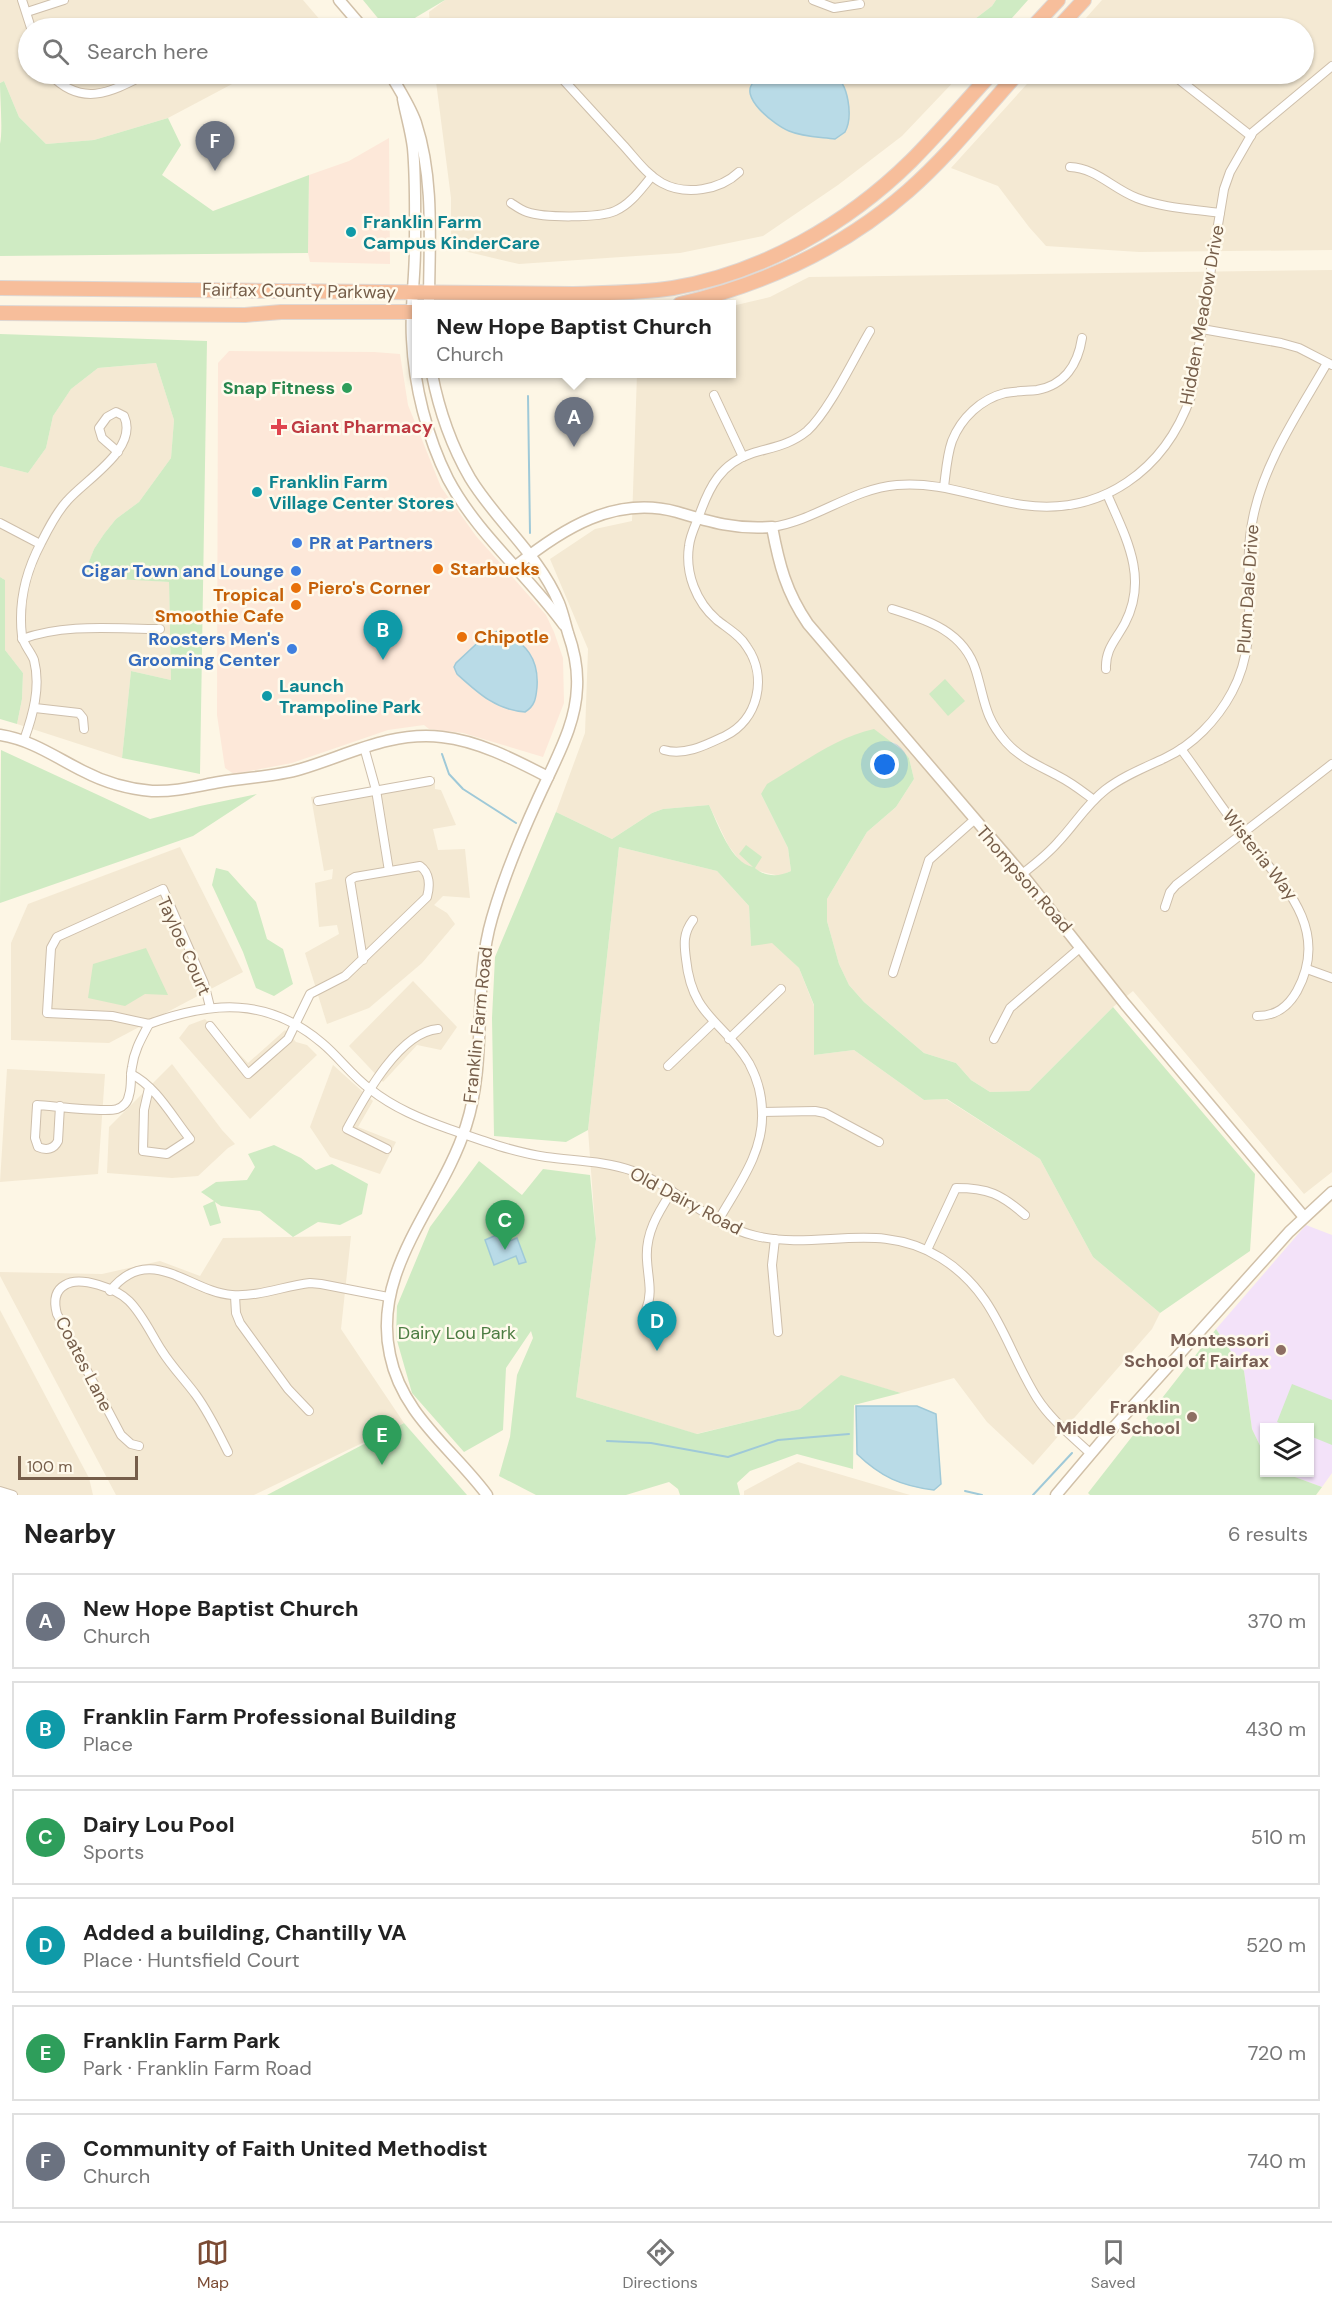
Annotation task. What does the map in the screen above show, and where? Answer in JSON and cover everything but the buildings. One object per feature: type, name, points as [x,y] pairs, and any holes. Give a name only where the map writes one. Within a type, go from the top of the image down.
[{"type":"highway","points":[[1041,18],[1058,0]]},
{"type":"highway","points":[[1067,18],[1084,0]]},
{"type":"highway","name":"Fairfax County Parkway","points":[[0,288],[413,293],[429,299],[650,291],[710,280],[768,259],[812,236],[875,193],[912,160],[982,84]]},
{"type":"highway","points":[[696,300],[740,289],[768,278],[821,253],[865,225],[921,179],[1008,84]]},
{"type":"highway","name":"Fairfax County Parkway","points":[[0,314],[246,315],[280,312],[412,312]]},
{"type":"street","points":[[22,0],[29,18]]},
{"type":"street","points":[[27,12],[64,0]]},
{"type":"street","points":[[339,0],[354,18]]},
{"type":"street","points":[[813,0],[834,8],[860,4]]},
{"type":"street","name":"Hidden Meadow Drive","points":[[1314,81],[1332,66]]},
{"type":"street","points":[[62,84],[73,90],[95,94],[115,90],[127,84]]},
{"type":"street","name":"Franklin Farm Road","points":[[398,84],[416,124],[427,181],[429,299]]},
{"type":"street","points":[[567,84],[652,176],[669,187],[692,190],[724,184],[739,172]]},
{"type":"street","points":[[1185,84],[1251,136]]},
{"type":"street","name":"Hidden Meadow Drive","points":[[516,566],[577,524],[612,512],[656,509],[676,512],[697,520],[742,528],[772,527],[790,524],[809,517],[844,499],[878,488],[897,485],[944,486],[1037,506],[1070,505],[1107,494],[1129,481],[1162,452],[1179,426],[1191,396],[1224,189],[1230,172],[1251,136],[1310,84]]},
{"type":"street","name":"Franklin Farm Road","points":[[404,99],[414,162],[413,300]]},
{"type":"street","points":[[1070,167],[1095,173],[1125,193],[1145,201],[1220,213]]},
{"type":"street","points":[[511,203],[536,214],[594,216],[605,214],[625,205],[652,176]]},
{"type":"street","points":[[1202,329],[1281,343],[1299,348],[1329,364]]},
{"type":"street","points":[[664,750],[681,753],[690,751],[726,735],[735,729],[750,712],[758,691],[757,666],[747,646],[710,613],[695,589],[689,568],[690,539],[714,481],[727,467],[743,457],[788,443],[808,429],[823,412],[870,331]]},
{"type":"street","points":[[944,486],[950,447],[965,419],[993,398],[1016,391],[1036,390],[1057,383],[1073,367],[1082,338]]},
{"type":"street","name":"Plum Dale Drive","points":[[1022,874],[1059,842],[1094,800],[1121,779],[1181,749],[1214,719],[1232,692],[1241,671],[1249,641],[1248,554],[1252,519],[1258,497],[1270,464],[1329,364]]},
{"type":"street","name":"Franklin Farm Road","points":[[416,378],[439,457],[448,478],[473,516],[549,604],[567,630]]},
{"type":"street","name":"Franklin Farm Road","points":[[433,378],[442,417],[470,477],[529,556],[559,602],[577,670],[576,702],[571,723],[502,887],[486,939],[480,985],[478,1062],[471,1106],[463,1134],[448,1171],[398,1266],[388,1297],[386,1329],[388,1347],[402,1390],[425,1426],[487,1495]]},
{"type":"street","points":[[714,395],[743,457]]},
{"type":"street","points":[[24,740],[35,708],[34,662],[31,652],[22,639],[24,580],[40,544],[65,503],[118,452],[123,445],[127,428],[124,416],[116,412],[107,417],[99,428],[102,438],[118,452]]},
{"type":"street","points":[[1106,669],[1107,652],[1130,613],[1136,586],[1134,560],[1130,547],[1107,494]]},
{"type":"street","points":[[0,523],[40,544]]},
{"type":"street","name":"Thompson Road","points":[[772,527],[784,580],[792,600],[808,624],[1022,874],[1125,1004],[1304,1217]]},
{"type":"street","points":[[892,609],[932,622],[954,636],[971,658],[976,670],[984,708],[1006,742],[1027,760],[1060,777],[1094,800]]},
{"type":"street","points":[[22,639],[39,632],[59,629],[160,629]]},
{"type":"street","points":[[35,708],[79,713],[83,718],[84,729]]},
{"type":"street","points":[[0,735],[24,740],[98,778],[134,789],[191,789],[295,770],[406,736],[442,737],[475,744],[548,777]]},
{"type":"street","points":[[364,747],[376,790],[390,871]]},
{"type":"street","name":"Wisteria Way","points":[[1181,749],[1242,833],[1295,897],[1302,909],[1310,940],[1307,969],[1297,992],[1288,1004],[1272,1014],[1257,1016]]},
{"type":"street","points":[[1165,907],[1170,892],[1176,885],[1332,764]]},
{"type":"street","points":[[318,801],[430,781]]},
{"type":"street","points":[[893,973],[929,860],[974,820]]},
{"type":"street","points":[[210,1026],[248,1074],[281,1047],[296,1024],[305,1000],[310,994],[345,976],[363,960],[427,897],[428,879],[424,869],[420,866],[355,877],[350,880],[363,960]]},
{"type":"street","name":"Tayloe Court","points":[[149,1024],[112,1016],[47,1013],[51,948],[57,937],[163,890],[204,983],[210,1007]]},
{"type":"street","points":[[693,920],[685,934],[684,942],[687,972],[698,1001],[713,1023],[745,1058],[755,1075],[762,1112],[762,1128],[754,1157],[718,1221]]},
{"type":"street","points":[[994,1039],[1010,1008],[1081,947]]},
{"type":"street","points":[[1307,969],[1332,978]]},
{"type":"street","points":[[729,1039],[782,989]]},
{"type":"street","name":"Old Dairy Road","points":[[149,1024],[184,1012],[210,1007],[243,1007],[276,1016],[296,1024],[321,1041],[369,1088],[412,1115],[463,1134],[526,1153],[619,1167],[650,1178],[718,1221],[746,1233],[774,1239],[798,1240],[864,1236],[911,1244],[927,1250],[960,1272],[979,1291],[997,1317],[1040,1403],[1054,1420],[1091,1454]]},
{"type":"street","points":[[668,1066],[713,1023]]},
{"type":"street","points":[[60,1106],[58,1141],[55,1146],[48,1149],[38,1147],[35,1138],[37,1105],[60,1106],[109,1110],[118,1108],[128,1099],[136,1047],[149,1024]]},
{"type":"street","points":[[387,1149],[347,1129],[369,1088],[382,1071],[411,1041],[429,1030],[438,1029]]},
{"type":"street","points":[[131,1074],[149,1088],[190,1139],[167,1154],[143,1151],[144,1110],[149,1088]]},
{"type":"street","points":[[762,1112],[815,1111],[825,1113],[879,1142]]},
{"type":"street","points":[[927,1250],[956,1188],[975,1188],[994,1193],[1025,1215]]},
{"type":"street","points":[[646,1310],[651,1292],[646,1258],[648,1238],[657,1214],[672,1191]]},
{"type":"street","points":[[1056,1495],[1304,1217],[1332,1192]]},
{"type":"street","points":[[774,1239],[772,1265],[778,1332]]},
{"type":"street","points":[[110,1291],[123,1277],[131,1273],[152,1270],[176,1274],[210,1291],[235,1296],[321,1284],[388,1297]]},
{"type":"street","name":"Coates Lane","points":[[139,1446],[121,1435],[56,1308],[55,1301],[61,1287],[74,1280],[110,1291],[130,1302],[149,1327],[162,1351],[207,1411],[228,1452]]},
{"type":"street","points":[[235,1296],[236,1313],[240,1323],[288,1389],[309,1411]]},
{"type":"street","points":[[0,1491],[13,1495]]},
{"type":"shaded area","points":[[0,0],[303,0],[318,18],[18,18],[18,84],[232,84],[168,118],[94,140],[46,144],[19,117],[4,81],[0,83]]},
{"type":"shaded area","points":[[445,0],[996,0],[976,18],[429,18],[429,12]]},
{"type":"shaded area","points":[[1102,0],[1332,0],[1332,250],[1139,252],[1046,246],[998,186],[951,168],[1027,84],[1314,84],[1314,18],[1086,18]]},
{"type":"shaded area","points":[[436,84],[951,84],[902,136],[838,185],[763,236],[680,253],[519,264],[451,248],[451,198]]},
{"type":"shaded area","points":[[389,138],[390,264],[310,262],[308,253],[309,175],[349,161]]},
{"type":"shaded area","points":[[1332,270],[1332,1172],[1304,1194],[1133,991],[1113,1007],[1029,1091],[990,1092],[971,1080],[956,1063],[924,1053],[864,1002],[849,985],[839,964],[827,921],[827,899],[867,832],[896,807],[914,779],[909,758],[893,742],[761,794],[788,848],[791,871],[780,876],[743,865],[728,845],[709,805],[663,809],[652,813],[612,839],[556,812],[585,733],[588,649],[550,559],[595,529],[632,521],[637,378],[736,378],[736,305],[770,297],[809,277]]},
{"type":"shaded area","points":[[229,351],[400,354],[408,405],[441,487],[476,536],[546,615],[554,632],[563,658],[564,703],[543,757],[463,733],[429,729],[424,725],[388,730],[292,763],[234,774],[225,768],[217,715],[218,363]]},
{"type":"shaded area","points":[[156,363],[174,420],[171,458],[139,502],[116,519],[104,534],[94,549],[84,576],[169,582],[171,680],[131,671],[122,758],[17,724],[22,699],[23,673],[5,650],[5,580],[0,577],[0,466],[28,473],[46,448],[53,416],[71,389],[98,368]]},
{"type":"shaded area","points":[[435,777],[435,789],[441,790],[456,825],[433,829],[438,850],[465,849],[470,898],[443,896],[434,905],[447,913],[455,924],[422,963],[369,1008],[327,1024],[305,953],[339,934],[337,925],[319,927],[315,883],[332,879],[333,869],[324,871],[311,797]]},
{"type":"shaded area","points":[[180,847],[243,972],[109,1043],[11,1040],[11,943],[28,904]]},
{"type":"shaded area","points":[[619,847],[717,871],[749,906],[751,945],[772,942],[799,968],[814,1006],[814,1055],[854,1050],[924,1100],[946,1099],[1040,1159],[1093,1257],[1160,1313],[1152,1329],[1033,1465],[987,1422],[954,1378],[901,1393],[841,1376],[800,1409],[696,1434],[576,1397],[596,1239],[588,1130]]},
{"type":"shaded area","points":[[413,981],[457,1027],[441,1050],[417,1045],[383,1082],[349,1046]]},
{"type":"shaded area","points":[[205,1019],[248,1063],[285,1030],[296,1042],[307,1045],[317,1055],[250,1119],[179,1038],[189,1025]]},
{"type":"shaded area","points":[[172,1064],[235,1144],[198,1176],[172,1178],[107,1173],[109,1127]]},
{"type":"shaded area","points":[[333,1065],[373,1101],[358,1127],[396,1142],[380,1174],[330,1157],[310,1127]]},
{"type":"shaded area","points":[[7,1069],[105,1074],[98,1174],[0,1182]]},
{"type":"shaded area","name":"Montessori School of Fairfax","points":[[1306,1225],[1332,1235],[1332,1473],[1322,1487],[1295,1477],[1314,1477],[1314,1423],[1260,1423],[1260,1446],[1252,1429],[1244,1371],[1216,1329]]},
{"type":"shaded area","points":[[351,1236],[341,1329],[404,1423],[254,1495],[116,1495],[0,1276],[0,1272],[102,1274],[160,1261],[200,1276],[223,1238]]},
{"type":"shaded area","points":[[0,1310],[89,1478],[93,1495],[0,1495]]},
{"type":"shaded area","points":[[798,1462],[910,1495],[744,1495],[744,1491]]},
{"type":"green space","points":[[363,0],[445,0],[415,18],[378,18]]},
{"type":"green space","points":[[996,0],[1028,0],[1012,18],[976,18]]},
{"type":"green space","points":[[4,81],[19,117],[46,144],[94,140],[168,118],[181,145],[162,175],[213,211],[309,175],[308,253],[0,256],[0,83]]},
{"type":"green space","points":[[0,334],[207,341],[200,774],[122,758],[131,671],[171,680],[169,582],[83,577],[94,549],[104,534],[116,519],[139,502],[171,458],[174,420],[156,363],[98,368],[71,389],[53,416],[46,448],[28,473],[0,466]]},
{"type":"green space","points":[[0,577],[5,580],[5,650],[23,673],[22,699],[17,724],[0,719]]},
{"type":"green space","points":[[945,679],[965,701],[948,716],[929,694]]},
{"type":"green space","points":[[874,729],[909,758],[914,779],[896,807],[867,832],[827,899],[827,921],[839,964],[849,985],[864,1002],[924,1053],[956,1063],[971,1080],[990,1092],[1029,1091],[1113,1007],[1255,1174],[1250,1251],[1160,1313],[1093,1257],[1040,1159],[947,1099],[924,1100],[854,1050],[814,1055],[814,1005],[799,968],[772,943],[751,946],[749,906],[717,871],[619,847],[588,1130],[566,1142],[494,1136],[492,1018],[495,957],[556,812],[612,839],[652,813],[663,809],[709,805],[726,842],[738,858],[753,867],[739,854],[746,845],[762,857],[755,868],[772,875],[782,874],[791,871],[788,848],[761,794],[767,784],[832,745]]},
{"type":"green space","points":[[1,750],[150,819],[257,794],[193,836],[0,903]]},
{"type":"green space","points":[[216,868],[228,871],[256,902],[267,939],[283,949],[293,984],[274,996],[256,988],[243,952],[212,885]]},
{"type":"green space","points":[[146,948],[168,995],[145,994],[125,1006],[88,998],[93,964]]},
{"type":"green space","points":[[274,1145],[301,1158],[316,1170],[332,1164],[368,1184],[362,1214],[340,1225],[318,1222],[293,1237],[260,1211],[221,1206],[215,1202],[221,1223],[210,1226],[203,1206],[214,1201],[201,1192],[216,1182],[247,1180],[255,1167],[248,1154]]},
{"type":"green space","name":"Dairy Lou Park","points":[[479,1161],[522,1195],[543,1169],[590,1175],[596,1239],[576,1397],[697,1434],[800,1409],[841,1375],[901,1393],[854,1405],[853,1469],[797,1454],[750,1471],[737,1483],[740,1495],[680,1495],[678,1489],[669,1482],[626,1495],[536,1495],[499,1476],[510,1437],[517,1375],[533,1338],[531,1331],[506,1368],[503,1430],[464,1452],[412,1393],[396,1337],[397,1306],[430,1227]]},
{"type":"green space","name":"Franklin Middle School","points":[[1216,1329],[1244,1371],[1252,1429],[1260,1446],[1260,1477],[1295,1477],[1322,1487],[1316,1495],[1090,1495],[1088,1493]]},
{"type":"green space","points":[[1292,1384],[1332,1400],[1332,1445],[1314,1438],[1314,1423],[1277,1422]]},
{"type":"green space","points":[[404,1423],[467,1495],[267,1495]]},
{"type":"water","points":[[752,84],[842,84],[849,109],[845,132],[835,139],[812,137],[789,131],[760,109],[750,94]]},
{"type":"water","points":[[501,630],[524,647],[536,668],[535,698],[531,707],[525,712],[505,708],[488,699],[457,674],[454,667],[486,635]]},
{"type":"water","points":[[501,1233],[505,1243],[517,1238],[526,1262],[519,1264],[516,1256],[494,1265],[485,1240]]},
{"type":"water","points":[[856,1406],[917,1406],[936,1414],[941,1484],[934,1490],[901,1483],[875,1469],[857,1454]]},
{"type":"waterway","points":[[528,396],[530,533]]},
{"type":"waterway","points":[[442,754],[449,774],[463,789],[516,823]]},
{"type":"waterway","points":[[607,1441],[651,1443],[728,1457],[778,1440],[849,1434]]},
{"type":"waterway","points":[[1033,1495],[1072,1453]]},
{"type":"waterway","points":[[965,1491],[982,1495]]},
{"type":"place","name":"Community of Faith United Methodist","points":[[215,171]]},
{"type":"place","name":"Franklin Farm Campus KinderCare","points":[[351,232]]},
{"type":"place","name":"Snap Fitness","points":[[347,388]]},
{"type":"place","name":"Giant Pharmacy","points":[[279,427]]},
{"type":"place","name":"New Hope Baptist Church","points":[[574,447]]},
{"type":"place","name":"Franklin Farm Village Center Stores","points":[[257,492]]},
{"type":"place","name":"PR at Partners","points":[[297,543]]},
{"type":"place","name":"Starbucks","points":[[438,569]]},
{"type":"place","name":"Cigar Town and Lounge","points":[[296,571]]},
{"type":"place","name":"Piero's Corner","points":[[296,588]]},
{"type":"place","name":"Tropical Smoothie Cafe","points":[[296,605]]},
{"type":"place","name":"Chipotle","points":[[462,637]]},
{"type":"place","name":"Roosters Men's Grooming Center","points":[[292,649]]},
{"type":"place","name":"Franklin Farm Professional Building","points":[[383,660]]},
{"type":"place","name":"Launch Trampoline Park","points":[[267,696]]},
{"type":"place","name":"Dairy Lou Pool","points":[[505,1250]]},
{"type":"place","name":"Montessori School of Fairfax","points":[[1281,1350]]},
{"type":"place","name":"Added a building, Chantilly VA","points":[[657,1351]]},
{"type":"place","name":"Franklin Middle School","points":[[1192,1417]]},
{"type":"place","name":"Franklin Farm Park","points":[[382,1465]]}]
